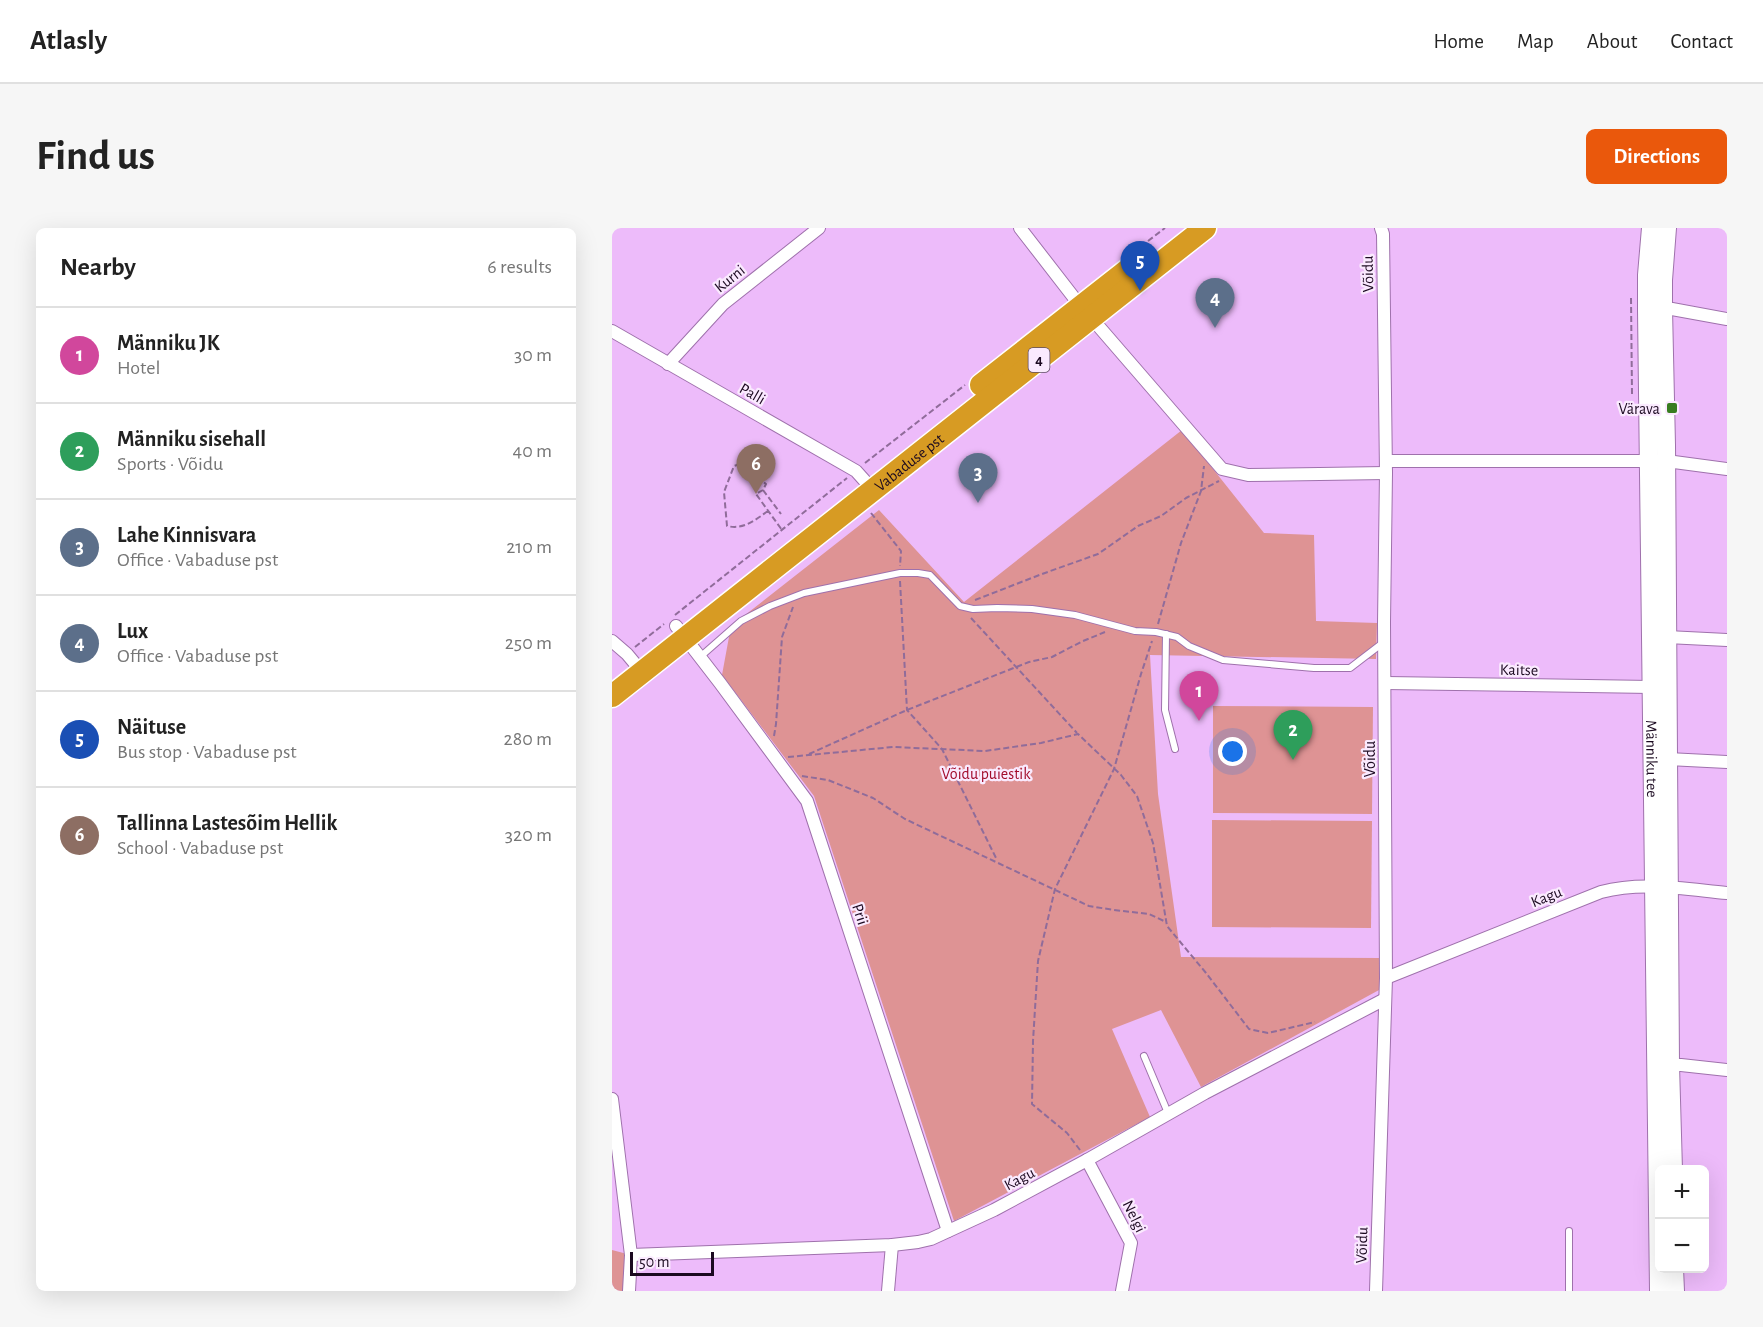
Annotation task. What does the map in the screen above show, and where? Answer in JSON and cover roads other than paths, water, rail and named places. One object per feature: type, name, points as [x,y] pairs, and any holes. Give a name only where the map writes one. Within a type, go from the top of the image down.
[{"type":"highway","name":"Vabaduse pst","points":[[1087,312],[1180,228]]},
{"type":"highway","name":"Vabaduse pst","points":[[612,676],[681,632],[1087,312],[1205,228]]},
{"type":"highway","name":"Vabaduse pst","points":[[612,696],[634,662]]},
{"type":"street","name":"Kurni","points":[[668,364],[723,304],[819,228]]},
{"type":"street","points":[[1020,228],[1087,312],[1222,469],[1248,475],[1386,467],[1658,462],[1727,469]]},
{"type":"street","name":"Võidu","points":[[1376,1291],[1386,978],[1386,467],[1384,271],[1383,234],[1380,228]]},
{"type":"street","name":"Männiku tee","points":[[1652,228],[1647,275],[1655,309],[1663,1065],[1659,1291]]},
{"type":"street","name":"Männiku tee","points":[[1655,309],[1663,280],[1667,228]]},
{"type":"street","points":[[1655,309],[1672,309],[1727,319]]},
{"type":"street","name":"Palli","points":[[612,331],[864,486]]},
{"type":"street","name":"Prii","points":[[681,632],[807,801],[948,1231]]},
{"type":"street","points":[[1659,636],[1727,640]]},
{"type":"street","points":[[612,641],[634,662]]},
{"type":"street","name":"Kaitse","points":[[1386,684],[1659,687]]},
{"type":"street","points":[[1660,759],[1727,762]]},
{"type":"street","name":"Kagu","points":[[1386,978],[1601,892],[1621,887],[1661,887],[1727,893]]},
{"type":"street","name":"Kagu","points":[[631,1255],[892,1245],[931,1239],[994,1210],[1168,1113],[1385,999]]},
{"type":"street","points":[[1663,1065],[1727,1070]]},
{"type":"street","name":"Männiku tee","points":[[1663,1065],[1673,1165]]},
{"type":"street","points":[[612,1099],[631,1255],[629,1291]]},
{"type":"street","name":"Nelgi","points":[[1087,1160],[1131,1243],[1122,1291]]},
{"type":"street","points":[[888,1291],[892,1245]]},
{"type":"street","points":[[1674,1273],[1675,1291]]},
{"type":"lane","points":[[700,657],[741,621],[770,606],[797,595],[900,573],[930,575],[960,606],[973,609],[1032,609],[1075,615],[1135,631],[1156,632],[1177,637],[1189,646],[1223,660],[1314,668],[1350,668],[1385,642]]},
{"type":"lane","points":[[1166,634],[1165,710],[1175,749]]},
{"type":"lane","points":[[1144,1056],[1168,1113]]},
{"type":"lane","points":[[1569,1231],[1569,1291]]},
{"type":"place","name":"Näituse","points":[[1140,291]]},
{"type":"place","name":"Lux","points":[[1215,328]]},
{"type":"place","name":"Värava","points":[[1672,408]]},
{"type":"place","name":"Tallinna Lastesõim Hellik","points":[[756,494]]},
{"type":"place","name":"Lahe Kinnisvara","points":[[978,503]]},
{"type":"place","name":"Männiku JK","points":[[1199,721]]},
{"type":"place","name":"Männiku sisehall","points":[[1293,760]]},
{"type":"park label","name":"Võidu puiestik","points":[[986,773]]}]
